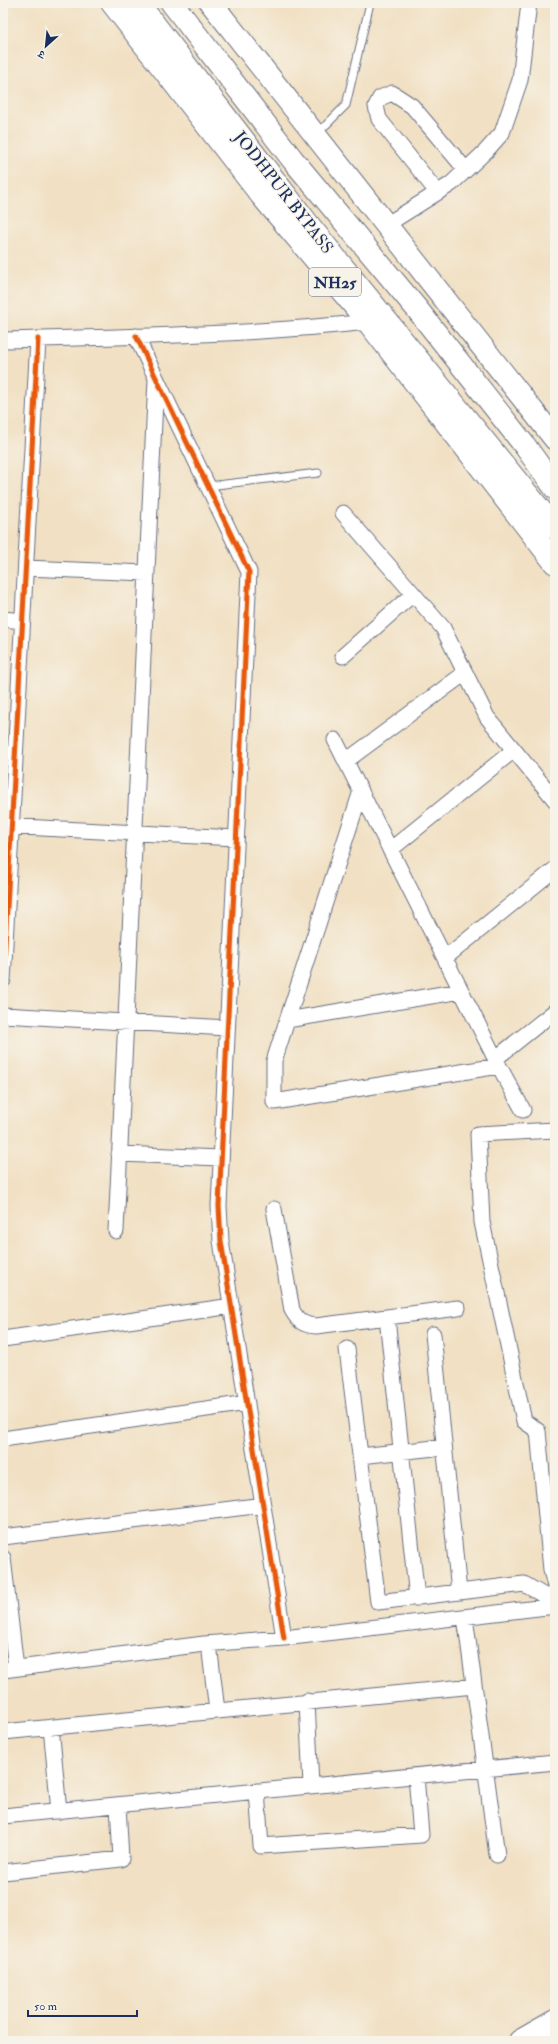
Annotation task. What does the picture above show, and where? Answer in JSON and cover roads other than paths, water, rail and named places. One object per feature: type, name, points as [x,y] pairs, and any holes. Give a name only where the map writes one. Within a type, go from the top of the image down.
[{"type":"main road","name":"NH25","points":[[112,3],[261,195],[368,322],[555,563]]},
{"type":"main road","name":"JODHPUR BYPASS","points":[[138,3],[312,229],[555,528]]},
{"type":"main road","name":"JODHPUR BYPASS","points":[[172,3],[293,160],[417,309],[525,446],[555,488]]},
{"type":"main road","points":[[211,3],[386,225],[552,428]]},
{"type":"main road","points":[[520,2041],[555,2021]]},
{"type":"street","points":[[386,225],[451,184],[502,133],[520,80],[529,3]]},
{"type":"street","points":[[437,192],[380,119],[376,106],[380,98],[392,93],[412,106],[466,170]]},
{"type":"street","points":[[3,340],[136,336],[329,326],[368,322]]},
{"type":"street","points":[[136,336],[249,572],[219,1206],[220,1227],[284,1638]]},
{"type":"street","points":[[3,980],[7,826],[23,620],[38,339]]},
{"type":"street","points":[[116,1231],[156,377]]},
{"type":"street","points":[[343,513],[443,628],[487,717],[555,800]]},
{"type":"street","points":[[26,568],[146,573]]},
{"type":"street","points":[[343,656],[413,594]]},
{"type":"street","points":[[3,619],[23,620]]},
{"type":"street","points":[[346,761],[465,673]]},
{"type":"street","points":[[335,740],[461,992],[523,1110]]},
{"type":"street","points":[[390,850],[514,750]]},
{"type":"street","points":[[360,791],[274,1061],[274,1102],[497,1062],[552,1019]]},
{"type":"street","points":[[7,826],[236,838]]},
{"type":"street","points":[[444,958],[555,869]]},
{"type":"street","points":[[287,1020],[461,992]]},
{"type":"street","points":[[3,1015],[227,1028]]},
{"type":"street","points":[[555,1130],[478,1134],[482,1222],[524,1421],[538,1431],[555,1586]]},
{"type":"street","points":[[119,1154],[221,1158]]},
{"type":"street","points":[[274,1209],[292,1310],[298,1321],[306,1325],[316,1326],[458,1308]]},
{"type":"street","points":[[3,1339],[232,1306]]},
{"type":"street","points":[[387,1318],[417,1598]]},
{"type":"street","points":[[433,1334],[459,1592]]},
{"type":"street","points":[[347,1349],[378,1602],[524,1584],[555,1602]]},
{"type":"street","points":[[3,1439],[247,1403]]},
{"type":"street","points":[[360,1456],[444,1447]]},
{"type":"street","points":[[3,1537],[263,1505]]},
{"type":"street","points":[[3,1558],[9,1669],[210,1644],[284,1638],[555,1606]]},
{"type":"street","points":[[465,1617],[497,1855]]},
{"type":"street","points":[[210,1644],[217,1711]]},
{"type":"street","points":[[3,1732],[307,1701],[474,1686]]},
{"type":"street","points":[[307,1701],[311,1786]]},
{"type":"street","points":[[51,1727],[59,1811]]},
{"type":"street","points":[[3,1816],[555,1762]]},
{"type":"street","points":[[257,1791],[262,1846],[421,1835],[416,1776]]},
{"type":"street","points":[[3,1872],[121,1859],[118,1805]]},
{"type":"lane","points":[[316,135],[346,105],[370,3]]},
{"type":"lane","points":[[208,486],[318,473]]}]
